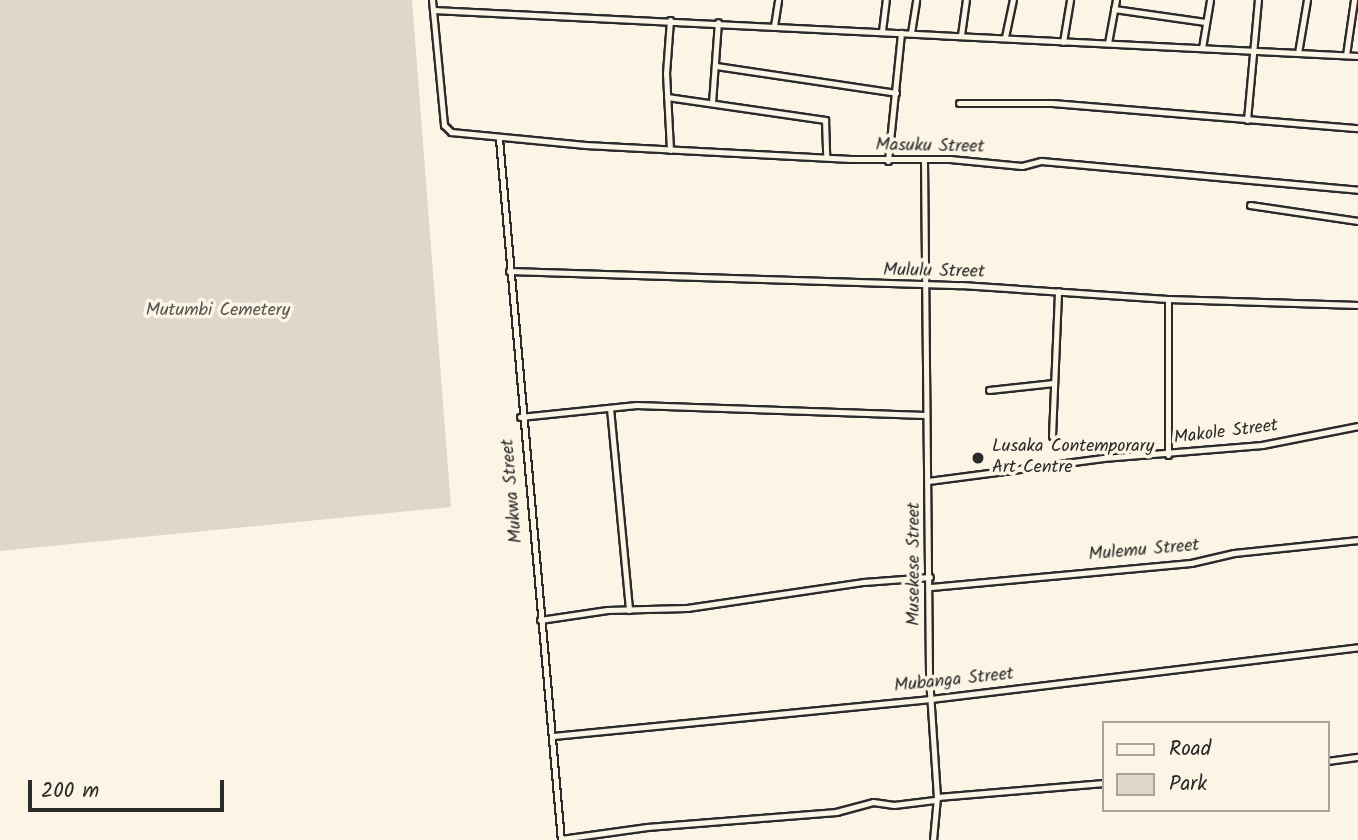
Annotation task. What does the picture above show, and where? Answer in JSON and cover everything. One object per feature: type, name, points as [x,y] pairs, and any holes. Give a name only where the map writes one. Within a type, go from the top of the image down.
[{"type":"street","points":[[432,0],[433,10],[1358,55]]},
{"type":"street","points":[[774,26],[778,0]]},
{"type":"street","points":[[882,31],[886,0]]},
{"type":"street","points":[[911,33],[916,0]]},
{"type":"street","points":[[961,35],[966,0]]},
{"type":"street","points":[[1005,37],[1013,0]]},
{"type":"street","points":[[1063,42],[1070,0]]},
{"type":"street","points":[[1108,43],[1116,0]]},
{"type":"street","points":[[1202,48],[1210,0]]},
{"type":"street","points":[[1247,120],[1258,0]]},
{"type":"street","points":[[1298,53],[1307,0]]},
{"type":"street","points":[[1346,55],[1354,0]]},
{"type":"street","points":[[1114,9],[1205,22]]},
{"type":"street","name":"Masuku Street","points":[[433,10],[444,125],[451,132],[499,139],[888,161],[924,160],[1022,166],[1041,161],[1358,190]]},
{"type":"street","points":[[670,20],[667,97],[670,150]]},
{"type":"street","points":[[712,103],[718,22]]},
{"type":"street","points":[[888,161],[901,33]]},
{"type":"street","points":[[716,66],[896,93]]},
{"type":"street","points":[[667,97],[825,120],[829,124],[826,156]]},
{"type":"street","points":[[959,103],[1052,103],[1358,128]]},
{"type":"street","name":"Mukwa Street","points":[[499,139],[520,417],[561,839]]},
{"type":"street","name":"Musekese Street","points":[[924,160],[925,415],[931,587],[931,699],[936,798],[933,840]]},
{"type":"street","points":[[1250,205],[1358,221]]},
{"type":"street","name":"Mululu Street","points":[[509,271],[1058,291],[1168,299],[1358,304]]},
{"type":"street","points":[[1052,436],[1058,291]]},
{"type":"street","points":[[1168,299],[1168,454]]},
{"type":"street","points":[[989,390],[1054,383]]},
{"type":"street","points":[[520,417],[610,408],[754,407],[925,415]]},
{"type":"street","points":[[610,408],[629,610]]},
{"type":"street","name":"Makole Street","points":[[928,481],[1102,458],[1262,445],[1358,426]]},
{"type":"street","name":"Mulemu Street","points":[[931,587],[1191,563],[1234,553],[1358,540]]},
{"type":"street","points":[[540,620],[629,610],[687,608],[864,582],[930,577]]},
{"type":"street","name":"Mubanga Street","points":[[553,736],[931,699],[1358,647]]},
{"type":"street","points":[[1330,761],[1358,757]]},
{"type":"street","points":[[561,839],[836,812],[873,802],[894,805],[936,798],[1102,783]]},
{"type":"green space","name":"Mutumbi Cemetery","points":[[0,0],[412,0],[451,507],[0,551]]},
{"type":"place","name":"Lusaka Contemporary Art Centre","points":[[978,458]]}]
